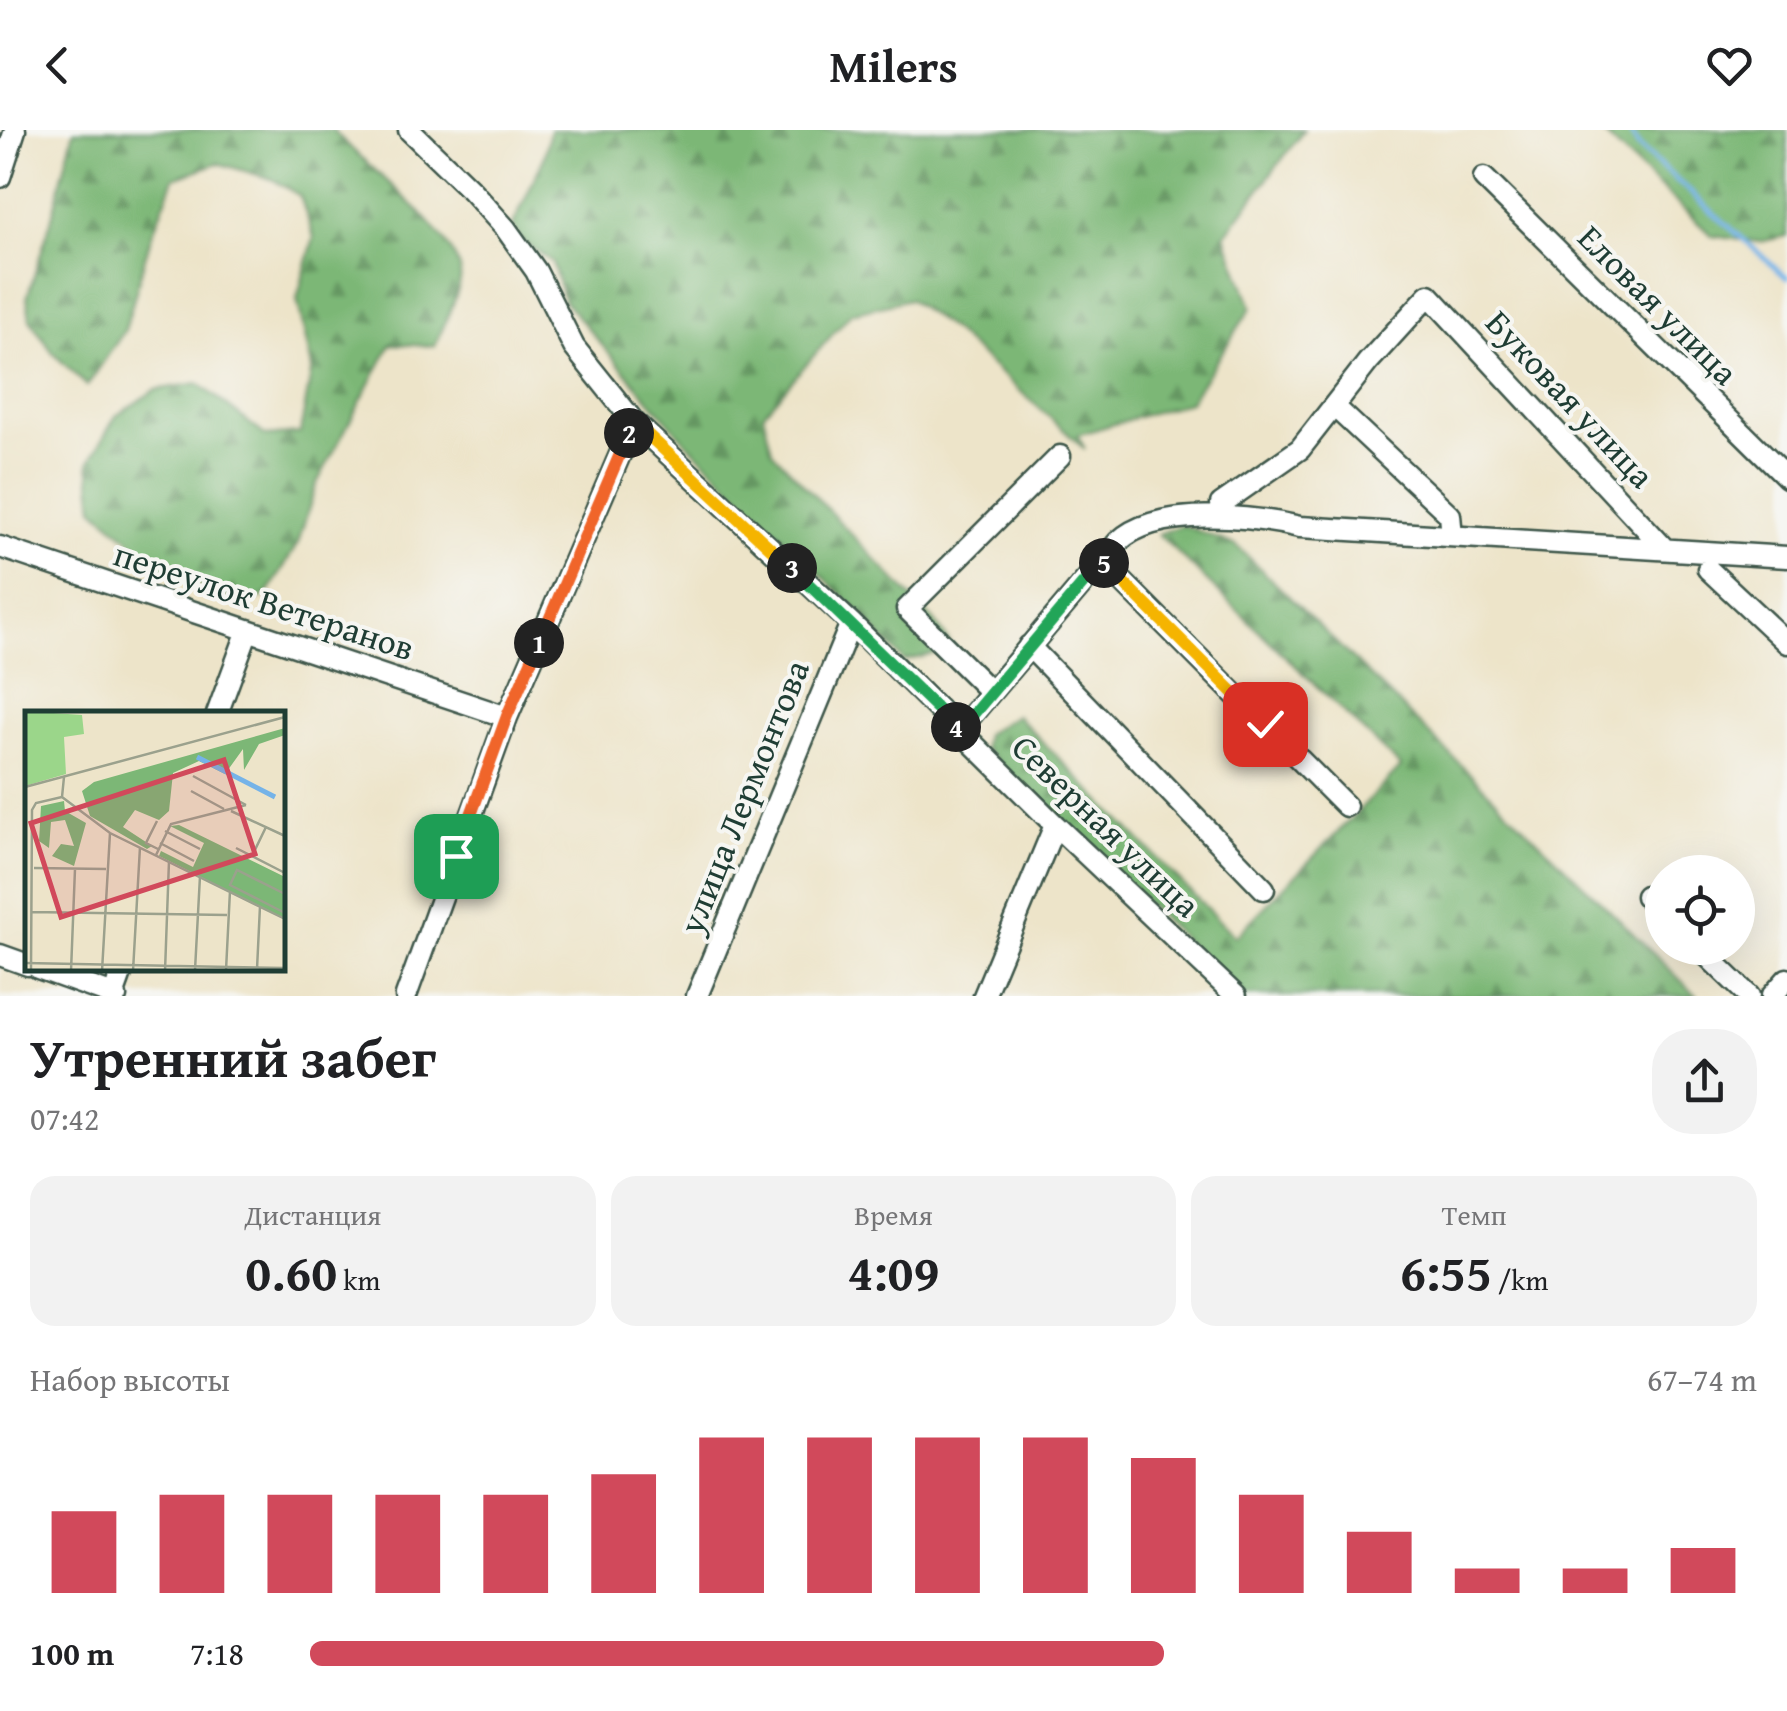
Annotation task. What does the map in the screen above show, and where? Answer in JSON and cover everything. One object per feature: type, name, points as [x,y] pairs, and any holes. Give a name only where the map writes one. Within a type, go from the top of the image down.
[{"type":"street","points":[[0,177],[15,130]]},
{"type":"street","name":"Северная улица","points":[[409,130],[506,230],[536,271],[574,347],[634,422],[851,622],[1055,825],[1236,996]]},
{"type":"street","name":"Еловая улица","points":[[1484,178],[1787,477]]},
{"type":"street","name":"Буковая улица","points":[[1335,407],[1368,362],[1429,295],[1662,548]]},
{"type":"street","points":[[1220,504],[1300,448],[1335,407],[1450,515],[1452,536]]},
{"type":"street","points":[[406,996],[507,716],[634,422]]},
{"type":"street","points":[[991,692],[906,609],[1060,456]]},
{"type":"street","points":[[960,730],[1134,528],[1166,519],[1267,519],[1300,527],[1787,556]]},
{"type":"street","name":"переулок Ветеранов","points":[[0,547],[507,716]]},
{"type":"street","points":[[1102,561],[1346,806]]},
{"type":"street","points":[[1708,569],[1787,643]]},
{"type":"street","name":"улица Лермонтова","points":[[697,996],[851,622]]},
{"type":"street","points":[[218,711],[248,630]]},
{"type":"street","points":[[1029,646],[1264,889]]},
{"type":"street","points":[[984,996],[1055,825]]},
{"type":"street","points":[[0,955],[25,964]]},
{"type":"street","points":[[1716,965],[1749,996]]},
{"type":"street","points":[[46,971],[114,996],[122,971]]},
{"type":"street","points":[[1772,996],[1787,980]]},
{"type":"green space","points":[[74,130],[333,130],[430,223],[458,264],[458,289],[435,346],[391,344],[316,485],[298,543],[267,595],[243,603],[163,570],[94,508],[89,463],[116,416],[155,390],[198,383],[266,436],[300,433],[312,368],[297,299],[314,237],[300,196],[272,179],[218,163],[174,178],[150,240],[125,330],[87,386],[53,353],[30,319],[27,298]]},
{"type":"green space","points":[[550,130],[1304,130],[1225,235],[1252,307],[1189,402],[1077,435],[1085,449],[953,331],[909,299],[851,313],[763,414],[772,451],[935,622],[954,649],[904,661],[685,441],[564,301],[552,262],[521,240],[513,225],[544,158]]},
{"type":"green space","points":[[1599,130],[1787,130],[1787,236],[1759,242],[1712,236]]},
{"type":"green space","points":[[1183,525],[1237,546],[1645,945],[1645,965],[1665,965],[1697,996],[1243,996],[983,748],[985,734],[1016,715],[1235,937],[1401,767],[1158,534]]},
{"type":"waterway","points":[[1629,130],[1639,147],[1787,278]]},
{"type":"route","points":[[456,856],[507,716],[634,422],[851,622],[960,730],[1102,561],[1265,724]]}]
